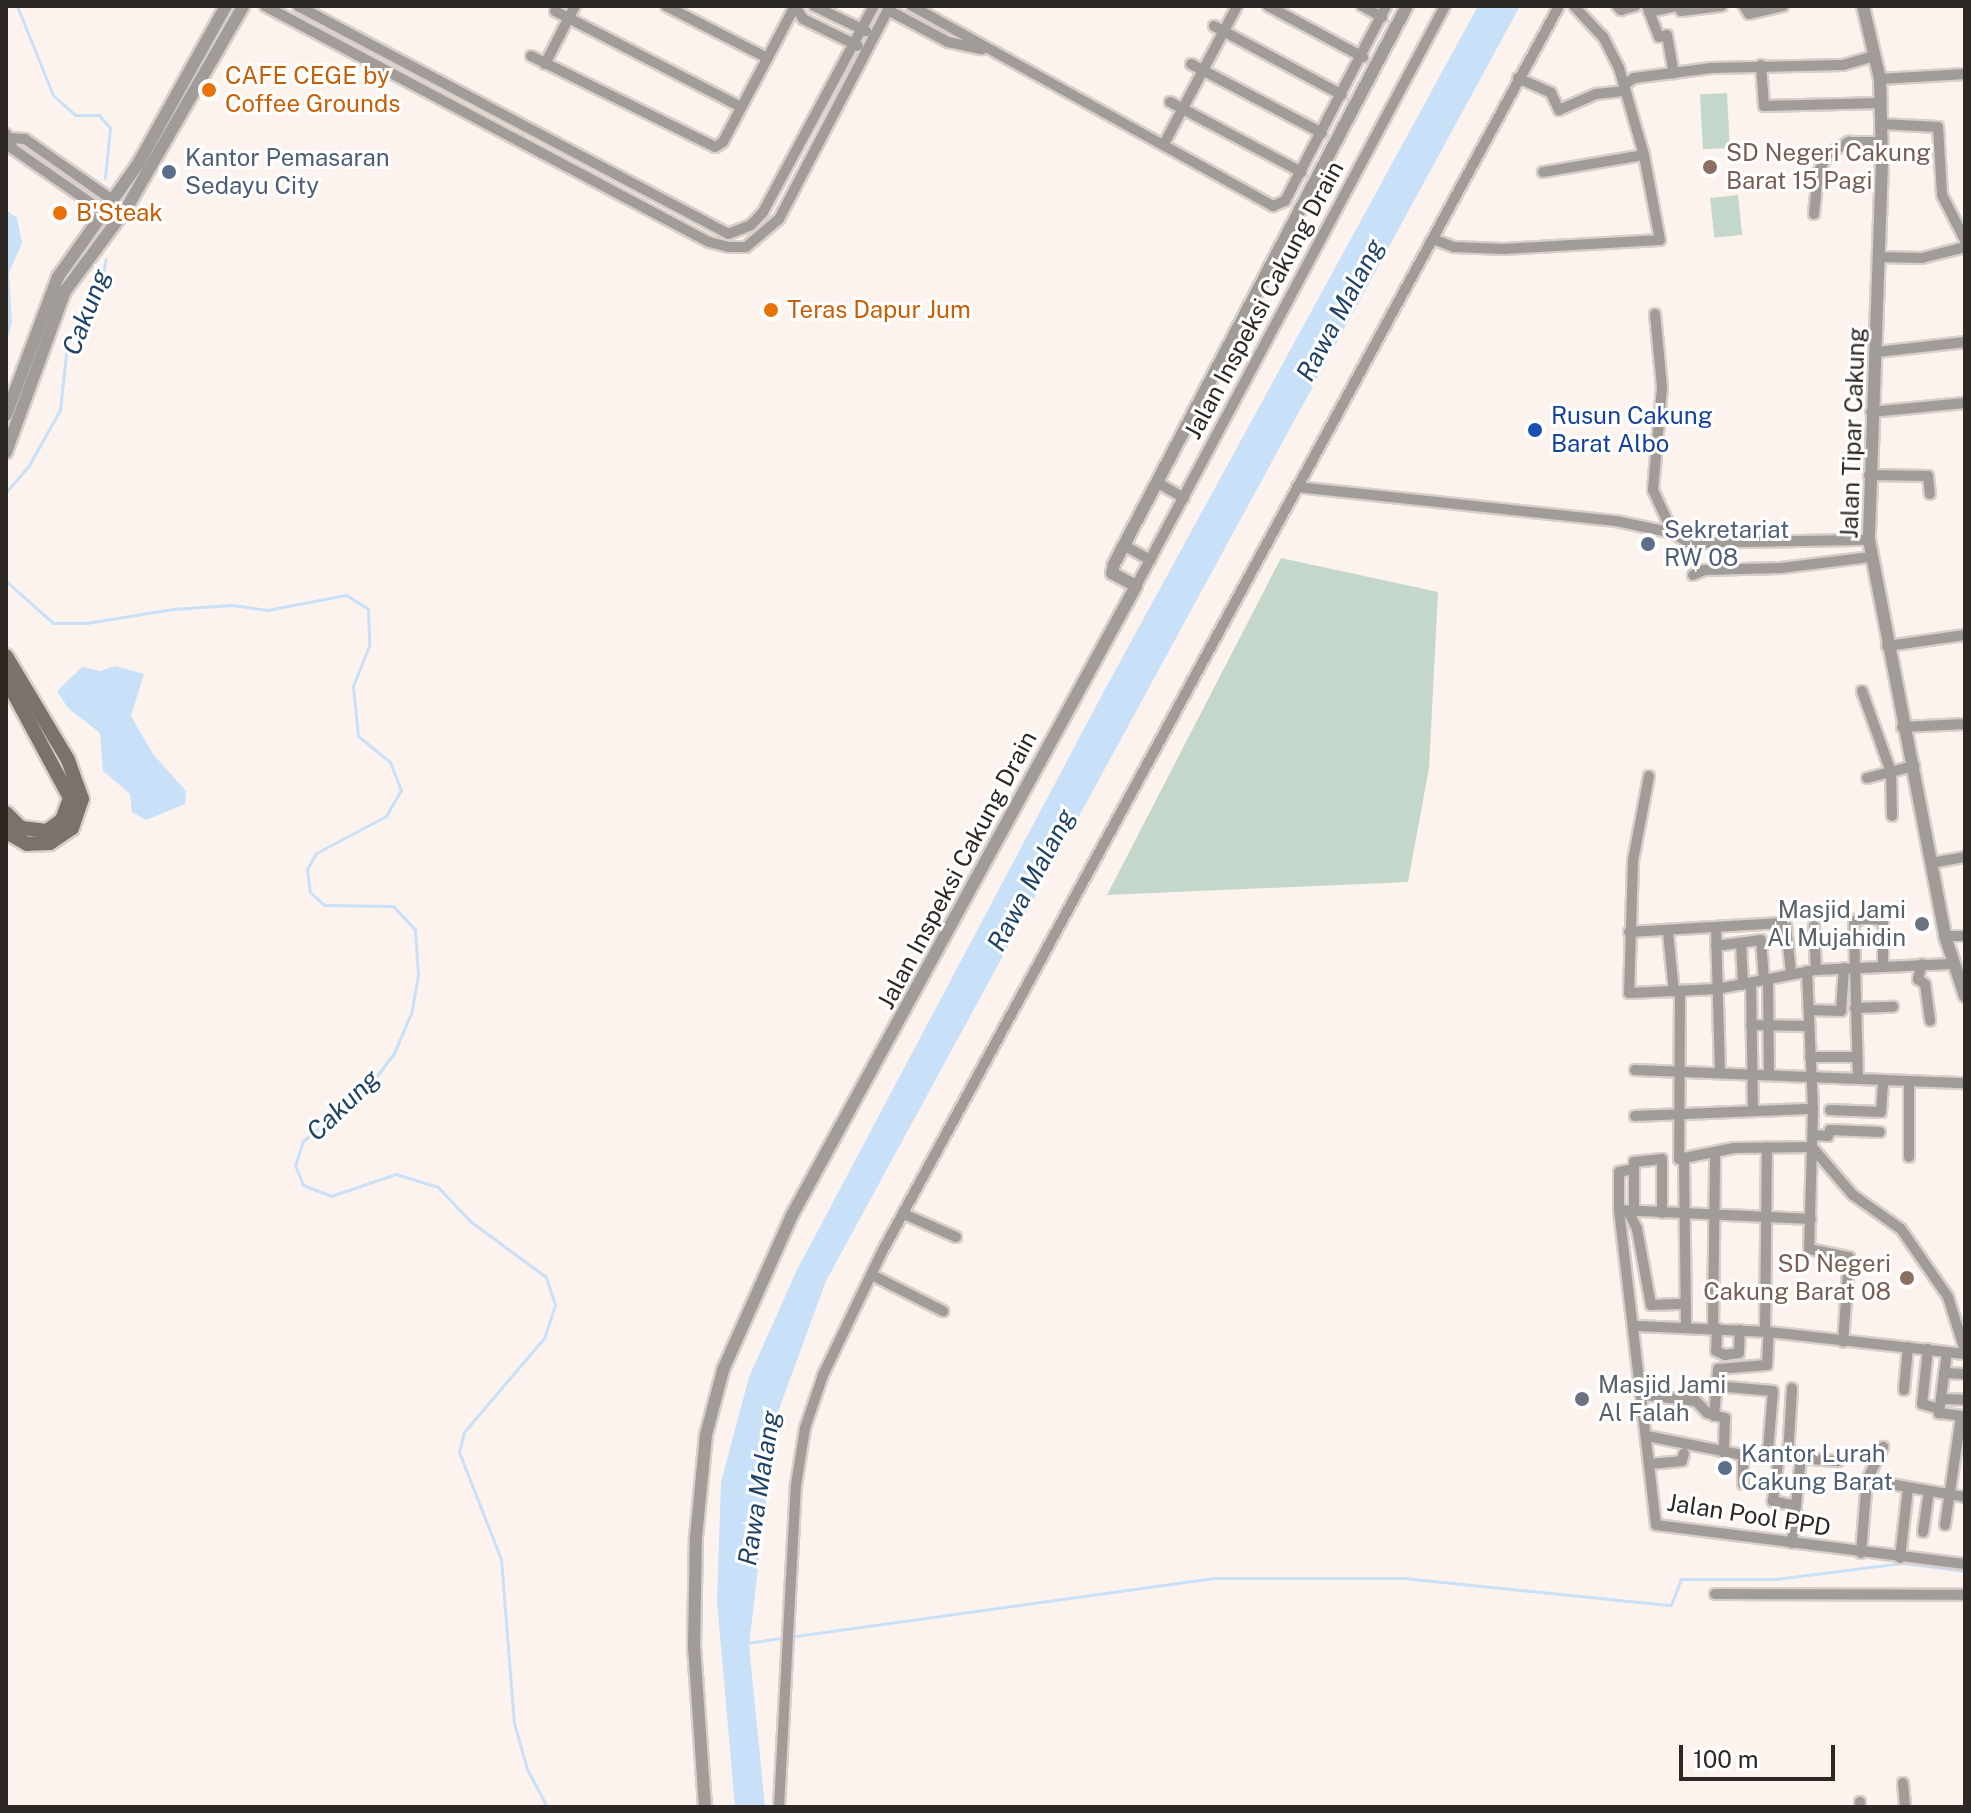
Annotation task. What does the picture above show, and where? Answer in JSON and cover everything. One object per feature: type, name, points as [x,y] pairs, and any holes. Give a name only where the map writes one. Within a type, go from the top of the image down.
[{"type":"main road","points":[[6,656],[68,760],[82,799],[72,828],[50,843],[27,844],[6,832]]},
{"type":"main road","points":[[6,679],[66,784],[70,805],[62,820],[38,833],[13,824],[6,813]]},
{"type":"street","points":[[6,415],[58,277],[114,201],[226,6]]},
{"type":"street","points":[[6,452],[65,291],[126,209],[243,6]]},
{"type":"street","points":[[265,6],[709,242],[746,247],[779,219],[889,8],[948,42],[987,51]]},
{"type":"street","points":[[298,6],[711,229],[740,232],[763,212],[874,6]]},
{"type":"street","points":[[545,64],[575,6]]},
{"type":"street","points":[[666,6],[767,58]]},
{"type":"street","points":[[531,56],[706,147],[723,142],[795,6],[803,19],[867,50]]},
{"type":"street","points":[[814,6],[875,35]]},
{"type":"street","points":[[912,6],[987,51],[1164,144],[1273,206],[1285,201],[1363,57],[1384,11],[1362,6]]},
{"type":"street","points":[[1164,144],[1203,70],[1219,28],[1237,6]]},
{"type":"street","points":[[1268,6],[1363,57]]},
{"type":"street","points":[[1136,586],[1112,572],[1407,6]]},
{"type":"street","name":"Jalan Inspeksi Cakung Drain","points":[[705,1807],[694,1647],[696,1537],[706,1435],[723,1370],[791,1217],[1184,498],[1445,6]]},
{"type":"street","points":[[779,1807],[794,1512],[805,1428],[823,1375],[904,1214],[1559,6]]},
{"type":"street","points":[[1433,239],[1454,247],[1503,249],[1660,240],[1644,155],[1625,88],[1603,37],[1574,6]]},
{"type":"street","points":[[1617,6],[1621,10],[1635,6]]},
{"type":"street","points":[[1674,73],[1667,35],[1659,37],[1648,9],[1678,6],[1681,11],[1722,6]]},
{"type":"street","points":[[1745,10],[1783,6]]},
{"type":"street","name":"Jalan Tipar Cakung","points":[[1863,6],[1880,79],[1882,142],[1869,540],[1902,727],[1914,766],[1945,936],[1965,996]]},
{"type":"street","points":[[555,11],[741,107]]},
{"type":"street","points":[[1219,28],[1342,95]]},
{"type":"street","points":[[1518,78],[1551,93],[1559,110],[1596,94],[1625,88],[1634,78],[1761,65],[1854,64],[1875,56]]},
{"type":"street","points":[[1191,64],[1322,133]]},
{"type":"street","points":[[1761,65],[1764,106],[1880,103]]},
{"type":"street","points":[[1880,79],[1965,74]]},
{"type":"street","points":[[1170,102],[1301,172]]},
{"type":"street","points":[[479,120],[485,108]]},
{"type":"street","points":[[1881,124],[1938,127],[1940,184],[1951,216],[1965,240]]},
{"type":"street","points":[[8,136],[25,139],[126,209]]},
{"type":"street","points":[[8,136],[13,149],[117,222]]},
{"type":"street","points":[[1814,214],[1818,173],[1827,155],[1849,142],[1882,142]]},
{"type":"street","points":[[1543,172],[1644,155]]},
{"type":"street","points":[[1951,216],[1965,215]]},
{"type":"street","points":[[1880,257],[1915,259],[1965,247]]},
{"type":"street","points":[[1655,314],[1662,387],[1653,490],[1673,533]]},
{"type":"street","points":[[1877,352],[1965,342]]},
{"type":"street","points":[[1871,412],[1965,403]]},
{"type":"street","points":[[1869,475],[1928,476],[1930,494]]},
{"type":"street","points":[[1158,483],[1184,498]]},
{"type":"street","points":[[1297,487],[1616,521],[1673,533],[1689,543],[1869,540]]},
{"type":"street","points":[[1125,546],[1150,560]]},
{"type":"street","points":[[1693,575],[1704,570],[1781,568],[1871,557]]},
{"type":"street","points":[[1887,646],[1965,635]]},
{"type":"street","points":[[1862,691],[1891,772],[1892,816]]},
{"type":"street","points":[[1902,727],[1965,724]]},
{"type":"street","points":[[1867,778],[1914,766]]},
{"type":"street","points":[[1649,776],[1633,861],[1629,993],[1717,989],[1812,970],[1922,964],[1956,967]]},
{"type":"street","points":[[1931,863],[1965,857]]},
{"type":"street","points":[[1809,1010],[1841,1011],[1855,921],[1883,917],[1883,967]]},
{"type":"street","points":[[1629,932],[1784,923],[1791,973]]},
{"type":"street","points":[[1814,926],[1809,1010],[1813,1077],[1811,1252],[1849,1257],[1843,1342]]},
{"type":"street","points":[[1716,929],[1720,1072]]},
{"type":"street","points":[[1668,932],[1677,992],[1679,1159],[1715,1155],[1734,1148],[1812,1141],[1828,1136],[1830,1130],[1880,1132]]},
{"type":"street","points":[[1945,936],[1965,936]]},
{"type":"street","points":[[1716,946],[1761,940],[1769,1026],[1769,1074]]},
{"type":"street","points":[[1741,943],[1751,1025],[1753,1110]]},
{"type":"street","points":[[1922,964],[1918,979],[1925,984],[1930,1021]]},
{"type":"street","points":[[1848,968],[1855,1008],[1858,1078]]},
{"type":"street","points":[[1855,1008],[1893,1007]]},
{"type":"street","points":[[1751,1025],[1809,1026]]},
{"type":"street","points":[[1810,1057],[1857,1057]]},
{"type":"street","points":[[1635,1070],[1965,1083]]},
{"type":"street","points":[[1830,1110],[1881,1112],[1883,1080]]},
{"type":"street","points":[[1909,1083],[1909,1157]]},
{"type":"street","points":[[1635,1116],[1813,1109]]},
{"type":"street","points":[[1637,1326],[1767,1332],[1965,1353],[1951,1308],[1901,1229],[1853,1195],[1812,1141]]},
{"type":"street","points":[[1714,1416],[1720,1366],[1767,1365],[1767,1147]]},
{"type":"street","points":[[1715,1155],[1716,1351],[1725,1355],[1739,1353],[1740,1330]]},
{"type":"street","name":"Jalan Pool PPD","points":[[1662,1213],[1662,1159],[1636,1160],[1633,1169],[1619,1172],[1627,1211],[1625,1258],[1637,1326],[1656,1525],[1965,1564]]},
{"type":"street","points":[[1684,1160],[1686,1326]]},
{"type":"street","points":[[1685,1304],[1651,1305],[1643,1256],[1627,1211],[1811,1219]]},
{"type":"street","points":[[904,1214],[956,1237]]},
{"type":"street","points":[[1625,1258],[1643,1256]]},
{"type":"street","points":[[872,1275],[943,1311]]},
{"type":"street","points":[[1951,1308],[1965,1307]]},
{"type":"street","points":[[1904,1390],[1908,1347]]},
{"type":"street","points":[[1928,1349],[1922,1404],[1965,1400]]},
{"type":"street","points":[[1945,1525],[1963,1416],[1940,1415],[1947,1352]]},
{"type":"street","points":[[1944,1373],[1965,1374]]},
{"type":"street","points":[[1716,1386],[1759,1395],[1773,1391],[1768,1452],[1838,1461]]},
{"type":"street","points":[[1792,1388],[1773,1501],[1796,1506]]},
{"type":"street","points":[[1644,1395],[1696,1401],[1714,1416],[1726,1420],[1724,1453]]},
{"type":"street","points":[[1647,1436],[1703,1444],[1724,1453],[1744,1456],[1743,1484]]},
{"type":"street","points":[[1861,1553],[1867,1480],[1883,1447]]},
{"type":"street","points":[[1649,1464],[1682,1461],[1684,1453]]},
{"type":"street","points":[[1792,1543],[1801,1458]]},
{"type":"street","points":[[1867,1480],[1965,1497]]},
{"type":"street","points":[[1900,1558],[1908,1488]]},
{"type":"street","points":[[1923,1532],[1929,1491]]},
{"type":"street","points":[[1715,1594],[1965,1595]]},
{"type":"street","points":[[1903,1783],[1905,1807]]},
{"type":"green space","points":[[1727,93],[1730,148],[1703,149],[1700,94]]},
{"type":"green space","points":[[1738,195],[1742,235],[1714,238],[1710,198]]},
{"type":"green space","points":[[1281,558],[1438,592],[1429,768],[1408,882],[1107,895]]},
{"type":"water","name":"Rawa Malang","points":[[1478,6],[1520,6],[826,1281],[776,1417],[749,1645],[765,1807],[735,1807],[717,1601],[721,1482],[749,1377],[797,1270],[1103,693]]},
{"type":"water","points":[[6,210],[17,218],[22,243],[9,273],[12,322],[7,341]]},
{"type":"water","points":[[115,666],[144,674],[131,716],[153,754],[186,791],[185,804],[146,820],[132,812],[130,794],[103,771],[100,733],[68,708],[57,691],[82,667],[100,671]]},
{"type":"waterway","name":"Cakung","points":[[17,6],[53,95],[75,115],[99,115],[110,128],[105,178]]},
{"type":"waterway","name":"Cakung","points":[[6,492],[28,467],[60,410],[67,344],[101,286],[106,259]]},
{"type":"waterway","name":"Cakung","points":[[6,581],[53,623],[86,623],[173,609],[232,605],[267,610],[346,595],[368,609],[369,646],[353,686],[358,736],[390,762],[401,790],[386,816],[316,853],[307,869],[310,892],[324,905],[393,906],[415,930],[418,975],[411,1013],[394,1053],[367,1089],[303,1141],[295,1165],[303,1185],[331,1196],[396,1174],[438,1187],[470,1221],[546,1277],[555,1305],[544,1338],[464,1432],[459,1452],[501,1559],[514,1723],[527,1769],[547,1807]]},
{"type":"waterway","points":[[746,1643],[1216,1578],[1403,1578],[1671,1605],[1681,1579],[1776,1579],[1902,1563],[1965,1571]]},
{"type":"place","name":"CAFE CEGE by Coffee Grounds","points":[[209,90]]},
{"type":"place","name":"SD Negeri Cakung Barat 15 Pagi","points":[[1710,167]]},
{"type":"place","name":"Kantor Pemasaran Sedayu City","points":[[169,172]]},
{"type":"place","name":"B'Steak","points":[[60,213]]},
{"type":"place","name":"Teras Dapur Jum","points":[[771,310]]},
{"type":"place","name":"Rusun Cakung Barat Albo","points":[[1535,430]]},
{"type":"place","name":"Sekretariat RW 08","points":[[1648,544]]},
{"type":"place","name":"Masjid Jami Al Mujahidin","points":[[1922,924]]},
{"type":"place","name":"SD Negeri Cakung Barat 08","points":[[1907,1278]]},
{"type":"place","name":"Masjid Jami Al Falah","points":[[1582,1399]]},
{"type":"place","name":"Kantor Lurah Cakung Barat","points":[[1725,1468]]}]
